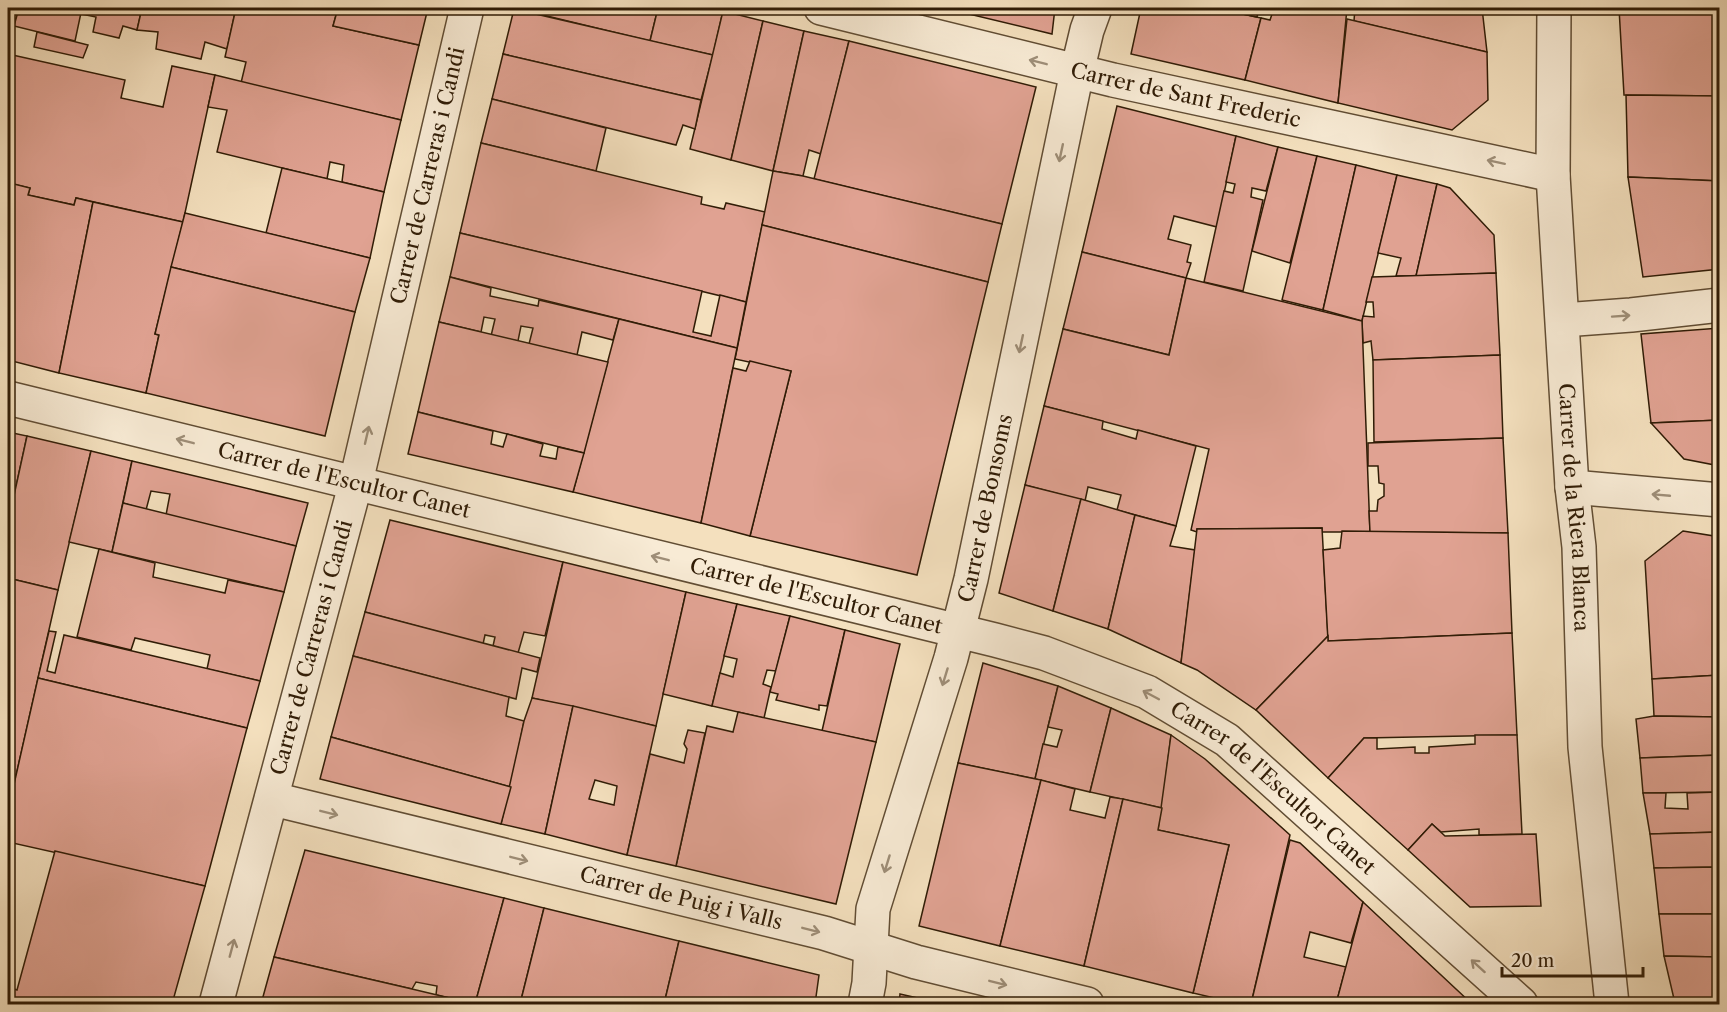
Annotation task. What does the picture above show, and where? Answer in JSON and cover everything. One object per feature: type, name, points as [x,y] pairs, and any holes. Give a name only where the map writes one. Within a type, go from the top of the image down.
[{"type":"street","name":"Carrer de Carreras i Candi","points":[[216,1005],[356,482],[467,8]]},
{"type":"street","name":"Carrer de Sant Frederic","points":[[821,8],[1077,72],[1553,175]]},
{"type":"street","name":"Carrer de Bonsoms","points":[[865,1005],[869,983],[873,909],[958,632],[1077,72],[1095,8]]},
{"type":"street","name":"Carrer de la Riera Blanca","points":[[1554,8],[1553,175],[1572,487],[1579,547],[1585,747],[1612,1005]]},
{"type":"street","points":[[1563,320],[1719,306]]},
{"type":"street","name":"Carrer de l'Escultor Canet","points":[[8,398],[1044,653],[1147,692],[1227,740],[1521,1005]]},
{"type":"street","points":[[1572,487],[1719,500]]},
{"type":"street","name":"Carrer de Puig i Valls","points":[[273,799],[824,933],[916,962],[1087,1005]]},
{"type":"building","points":[[8,8],[19,8],[14,26],[8,25]]},
{"type":"building","points":[[19,8],[82,8],[75,41],[14,26]]},
{"type":"building","points":[[82,8],[142,8],[137,30],[123,26],[119,38],[93,32],[96,17],[81,14]]},
{"type":"building","points":[[142,8],[236,8],[227,49],[205,42],[201,59],[156,49],[158,32],[137,30]]},
{"type":"building","points":[[236,8],[338,8],[333,26],[419,45],[401,120],[241,83],[246,62],[225,57]]},
{"type":"building","points":[[338,8],[428,8],[419,45],[333,26]]},
{"type":"building","points":[[514,8],[658,8],[650,41]]},
{"type":"building","points":[[658,8],[707,8],[723,11],[713,55],[650,41]]},
{"type":"building","points":[[944,8],[1055,8],[1052,34]]},
{"type":"building","points":[[1141,8],[1215,8],[1261,18],[1245,80],[1131,54]]},
{"type":"building","points":[[1215,8],[1259,8],[1257,17]]},
{"type":"building","points":[[1274,8],[1347,8],[1338,103],[1245,80],[1261,18],[1270,20]]},
{"type":"building","points":[[1355,8],[1482,8],[1487,52],[1354,21]]},
{"type":"building","points":[[1619,8],[1720,8],[1720,96],[1624,95]]},
{"type":"building","points":[[514,9],[713,55],[701,100],[503,54]]},
{"type":"building","points":[[723,11],[763,21],[731,160],[690,149]]},
{"type":"building","points":[[1347,19],[1487,52],[1488,100],[1452,130],[1338,103]]},
{"type":"building","points":[[763,21],[804,31],[773,171],[731,160]]},
{"type":"building","points":[[804,31],[849,41],[821,154],[809,150],[803,176],[773,171]]},
{"type":"building","points":[[37,32],[88,45],[83,58],[34,47]]},
{"type":"building","points":[[849,41],[1036,87],[1002,224],[814,179]]},
{"type":"building","points":[[8,54],[125,80],[121,98],[163,107],[172,66],[215,75],[183,222],[76,198],[74,205],[28,195],[30,188],[8,183]]},
{"type":"building","points":[[503,54],[701,100],[695,129],[683,125],[676,145],[492,99]]},
{"type":"building","points":[[215,75],[401,120],[384,192],[342,182],[344,165],[330,162],[327,179],[217,152],[227,110],[208,107]]},
{"type":"building","points":[[1626,95],[1720,96],[1720,181],[1628,177]]},
{"type":"building","points":[[492,99],[606,128],[596,171],[481,143]]},
{"type":"building","points":[[1117,106],[1236,136],[1217,227],[1174,216],[1168,239],[1191,245],[1187,262],[1191,263],[1186,278],[1082,252]]},
{"type":"building","points":[[1236,136],[1278,147],[1266,191],[1252,188],[1251,197],[1263,200],[1243,291],[1204,282],[1224,191],[1233,193],[1235,184],[1226,182]]},
{"type":"building","points":[[481,143],[702,197],[701,204],[724,209],[726,203],[765,212],[746,302],[460,233]]},
{"type":"building","points":[[1278,147],[1317,156],[1290,263],[1252,251]]},
{"type":"building","points":[[1317,156],[1356,165],[1323,310],[1282,300]]},
{"type":"building","points":[[1356,165],[1397,175],[1362,321],[1323,310]]},
{"type":"building","points":[[282,168],[384,192],[370,258],[266,233]]},
{"type":"building","points":[[773,171],[803,176],[1002,224],[988,282],[762,225]]},
{"type":"building","points":[[1397,175],[1437,184],[1416,276],[1396,276],[1401,258],[1378,253]]},
{"type":"building","points":[[1628,177],[1720,181],[1720,269],[1643,277]]},
{"type":"building","points":[[10,183],[30,188],[28,195],[74,205],[76,198],[93,202],[59,373],[8,360],[8,194]]},
{"type":"building","points":[[1437,184],[1450,188],[1494,235],[1496,273],[1416,276]]},
{"type":"building","points":[[93,202],[183,222],[155,334],[159,335],[146,393],[59,373]]},
{"type":"building","points":[[185,213],[370,258],[355,312],[171,267]]},
{"type":"building","points":[[762,225],[988,282],[917,575],[750,536],[791,371],[735,359]]},
{"type":"building","points":[[460,233],[702,291],[693,332],[711,336],[720,295],[746,302],[737,348],[450,277]]},
{"type":"building","points":[[1082,252],[1186,278],[1169,355],[1063,329]]},
{"type":"building","points":[[171,267],[355,312],[325,436],[146,393],[159,335],[155,334]]},
{"type":"building","points":[[1496,273],[1500,355],[1373,360],[1371,341],[1363,343],[1362,321],[1363,316],[1374,317],[1373,302],[1366,302],[1372,277]]},
{"type":"building","points":[[450,277],[491,288],[490,296],[538,306],[539,300],[619,319],[613,340],[582,332],[577,355],[529,344],[533,328],[521,326],[518,341],[491,336],[495,319],[484,317],[481,332],[439,322]]},
{"type":"building","points":[[1186,278],[1362,321],[1370,532],[1322,532],[1322,528],[1197,529],[1197,532],[1191,530],[1209,449],[1044,406],[1063,329],[1169,355]]},
{"type":"building","points":[[619,319],[737,348],[701,523],[573,492]]},
{"type":"building","points":[[439,322],[608,362],[584,453],[418,412]]},
{"type":"building","points":[[1720,328],[1720,420],[1651,423],[1641,334]]},
{"type":"building","points":[[1500,355],[1503,438],[1374,442],[1373,360]]},
{"type":"building","points":[[750,361],[791,371],[750,536],[701,523],[733,368],[746,371]]},
{"type":"building","points":[[1044,406],[1103,421],[1102,429],[1136,439],[1138,430],[1196,446],[1176,526],[1117,510],[1121,495],[1088,487],[1085,501],[1025,485]]},
{"type":"building","points":[[418,412],[493,431],[491,444],[503,447],[507,434],[543,444],[540,456],[556,459],[558,447],[584,453],[573,492],[408,454]]},
{"type":"building","points":[[1720,420],[1720,466],[1684,459],[1651,423]]},
{"type":"building","points":[[8,432],[27,436],[8,523]]},
{"type":"building","points":[[27,436],[91,451],[58,590],[8,578],[8,523]]},
{"type":"building","points":[[1503,438],[1508,533],[1370,532],[1369,511],[1377,511],[1378,500],[1384,496],[1384,484],[1379,483],[1378,466],[1368,466],[1368,443]]},
{"type":"building","points":[[91,451],[132,461],[112,552],[69,542]]},
{"type":"building","points":[[132,461],[308,503],[296,546],[166,515],[170,494],[151,491],[146,510],[123,503]]},
{"type":"building","points":[[1025,485],[1081,499],[1053,611],[999,593]]},
{"type":"building","points":[[1081,499],[1135,515],[1108,629],[1053,611]]},
{"type":"building","points":[[123,503],[296,546],[284,592],[112,552]]},
{"type":"building","points":[[1135,515],[1176,526],[1170,546],[1195,550],[1181,663],[1108,629]]},
{"type":"building","points":[[390,520],[563,562],[545,636],[524,632],[518,653],[493,646],[495,637],[485,635],[483,644],[365,612]]},
{"type":"building","points":[[1322,528],[1328,636],[1256,710],[1197,670],[1181,663],[1197,529]]},
{"type":"building","points":[[1342,531],[1508,533],[1512,633],[1328,641],[1323,550],[1340,548]]},
{"type":"building","points":[[1683,531],[1720,537],[1720,675],[1652,679],[1645,561]]},
{"type":"building","points":[[99,549],[155,563],[153,577],[225,593],[228,580],[284,592],[260,681],[207,669],[210,655],[135,638],[131,650],[77,637]]},
{"type":"building","points":[[563,562],[686,592],[656,726],[532,698]]},
{"type":"building","points":[[8,578],[58,590],[8,811]]},
{"type":"building","points":[[686,592],[737,604],[712,706],[663,694]]},
{"type":"building","points":[[737,604],[790,616],[776,671],[767,670],[763,684],[771,687],[764,718],[712,706],[720,673],[733,677],[737,659],[724,656]]},
{"type":"building","points":[[365,612],[540,658],[537,672],[522,668],[516,699],[353,656]]},
{"type":"building","points":[[790,616],[845,630],[827,706],[819,705],[819,710],[776,700],[778,694],[770,692]]},
{"type":"building","points":[[845,630],[900,644],[876,742],[822,731]]},
{"type":"building","points":[[49,631],[56,632],[47,671],[55,673],[64,635],[260,681],[247,728],[38,678]]},
{"type":"building","points":[[1512,633],[1517,735],[1364,738],[1328,778],[1256,710],[1328,636],[1328,641]]},
{"type":"building","points":[[353,656],[509,697],[506,716],[524,721],[511,787],[331,737]]},
{"type":"building","points":[[983,663],[1058,686],[1035,779],[958,763]]},
{"type":"building","points":[[1720,675],[1720,717],[1654,716],[1652,679]]},
{"type":"building","points":[[38,678],[247,728],[205,886],[8,842],[8,811]]},
{"type":"building","points":[[1058,686],[1111,708],[1090,792],[1035,779],[1043,744],[1057,747],[1062,730],[1048,727]]},
{"type":"building","points":[[532,698],[573,706],[545,834],[501,824],[524,721]]},
{"type":"building","points":[[573,706],[656,726],[627,855],[545,834]],"holes":[[[595,780],[617,786],[614,805],[589,799]]]},
{"type":"building","points":[[1111,708],[1171,735],[1162,808],[1090,792]]},
{"type":"building","points":[[738,712],[876,742],[836,904],[676,866],[707,726],[733,732]]},
{"type":"building","points":[[1654,716],[1720,717],[1720,755],[1640,758],[1636,719]]},
{"type":"building","points":[[688,730],[705,733],[676,866],[627,855],[650,754],[684,763],[687,749],[684,744]]},
{"type":"building","points":[[1171,735],[1205,759],[1290,835],[1251,1004],[1240,1004],[1193,993],[1229,845],[1158,830]]},
{"type":"building","points":[[1475,735],[1517,735],[1522,834],[1479,835],[1479,829],[1441,832],[1432,824],[1408,850],[1328,778],[1364,738],[1377,738],[1377,749],[1415,747],[1415,753],[1429,753],[1429,747],[1475,744]]},
{"type":"building","points":[[331,737],[511,787],[501,824],[320,779]]},
{"type":"building","points":[[1720,755],[1720,792],[1643,793],[1640,758]]},
{"type":"building","points":[[958,763],[1041,780],[1000,946],[919,926]]},
{"type":"building","points":[[1041,780],[1075,789],[1070,810],[1105,818],[1110,797],[1123,799],[1084,966],[1000,946]]},
{"type":"building","points":[[1720,792],[1720,832],[1650,834],[1643,793],[1666,793],[1665,808],[1688,809],[1687,793]]},
{"type":"building","points":[[1123,799],[1162,808],[1158,830],[1229,845],[1193,993],[1084,966]]},
{"type":"building","points":[[1432,824],[1445,836],[1536,834],[1541,906],[1470,907],[1408,850]]},
{"type":"building","points":[[1720,832],[1720,867],[1654,868],[1650,834]]},
{"type":"building","points":[[1290,840],[1300,843],[1363,902],[1351,943],[1310,932],[1304,957],[1346,967],[1336,1004],[1251,1004]]},
{"type":"building","points":[[305,850],[504,898],[475,1004],[436,995],[437,986],[416,982],[412,989],[274,957]]},
{"type":"building","points":[[55,851],[205,886],[172,1004],[8,1004],[8,987],[17,990]]},
{"type":"building","points":[[1720,867],[1720,914],[1659,914],[1654,868]]},
{"type":"building","points":[[504,898],[544,908],[520,1004],[475,1004]]},
{"type":"building","points":[[1363,902],[1472,1004],[1336,1004]]},
{"type":"building","points":[[544,908],[679,941],[664,1004],[520,1004]]},
{"type":"building","points":[[1659,914],[1720,914],[1720,957],[1664,956]]},
{"type":"building","points":[[679,941],[819,975],[815,1004],[664,1004]]},
{"type":"building","points":[[1664,956],[1720,957],[1720,999],[1674,999]]},
{"type":"building","points":[[274,957],[412,989],[475,1004],[261,1004]]},
{"type":"building","points":[[900,994],[944,1004],[899,1004]]},
{"type":"building","points":[[1674,999],[1720,999],[1720,1004],[1675,1004]]}]
